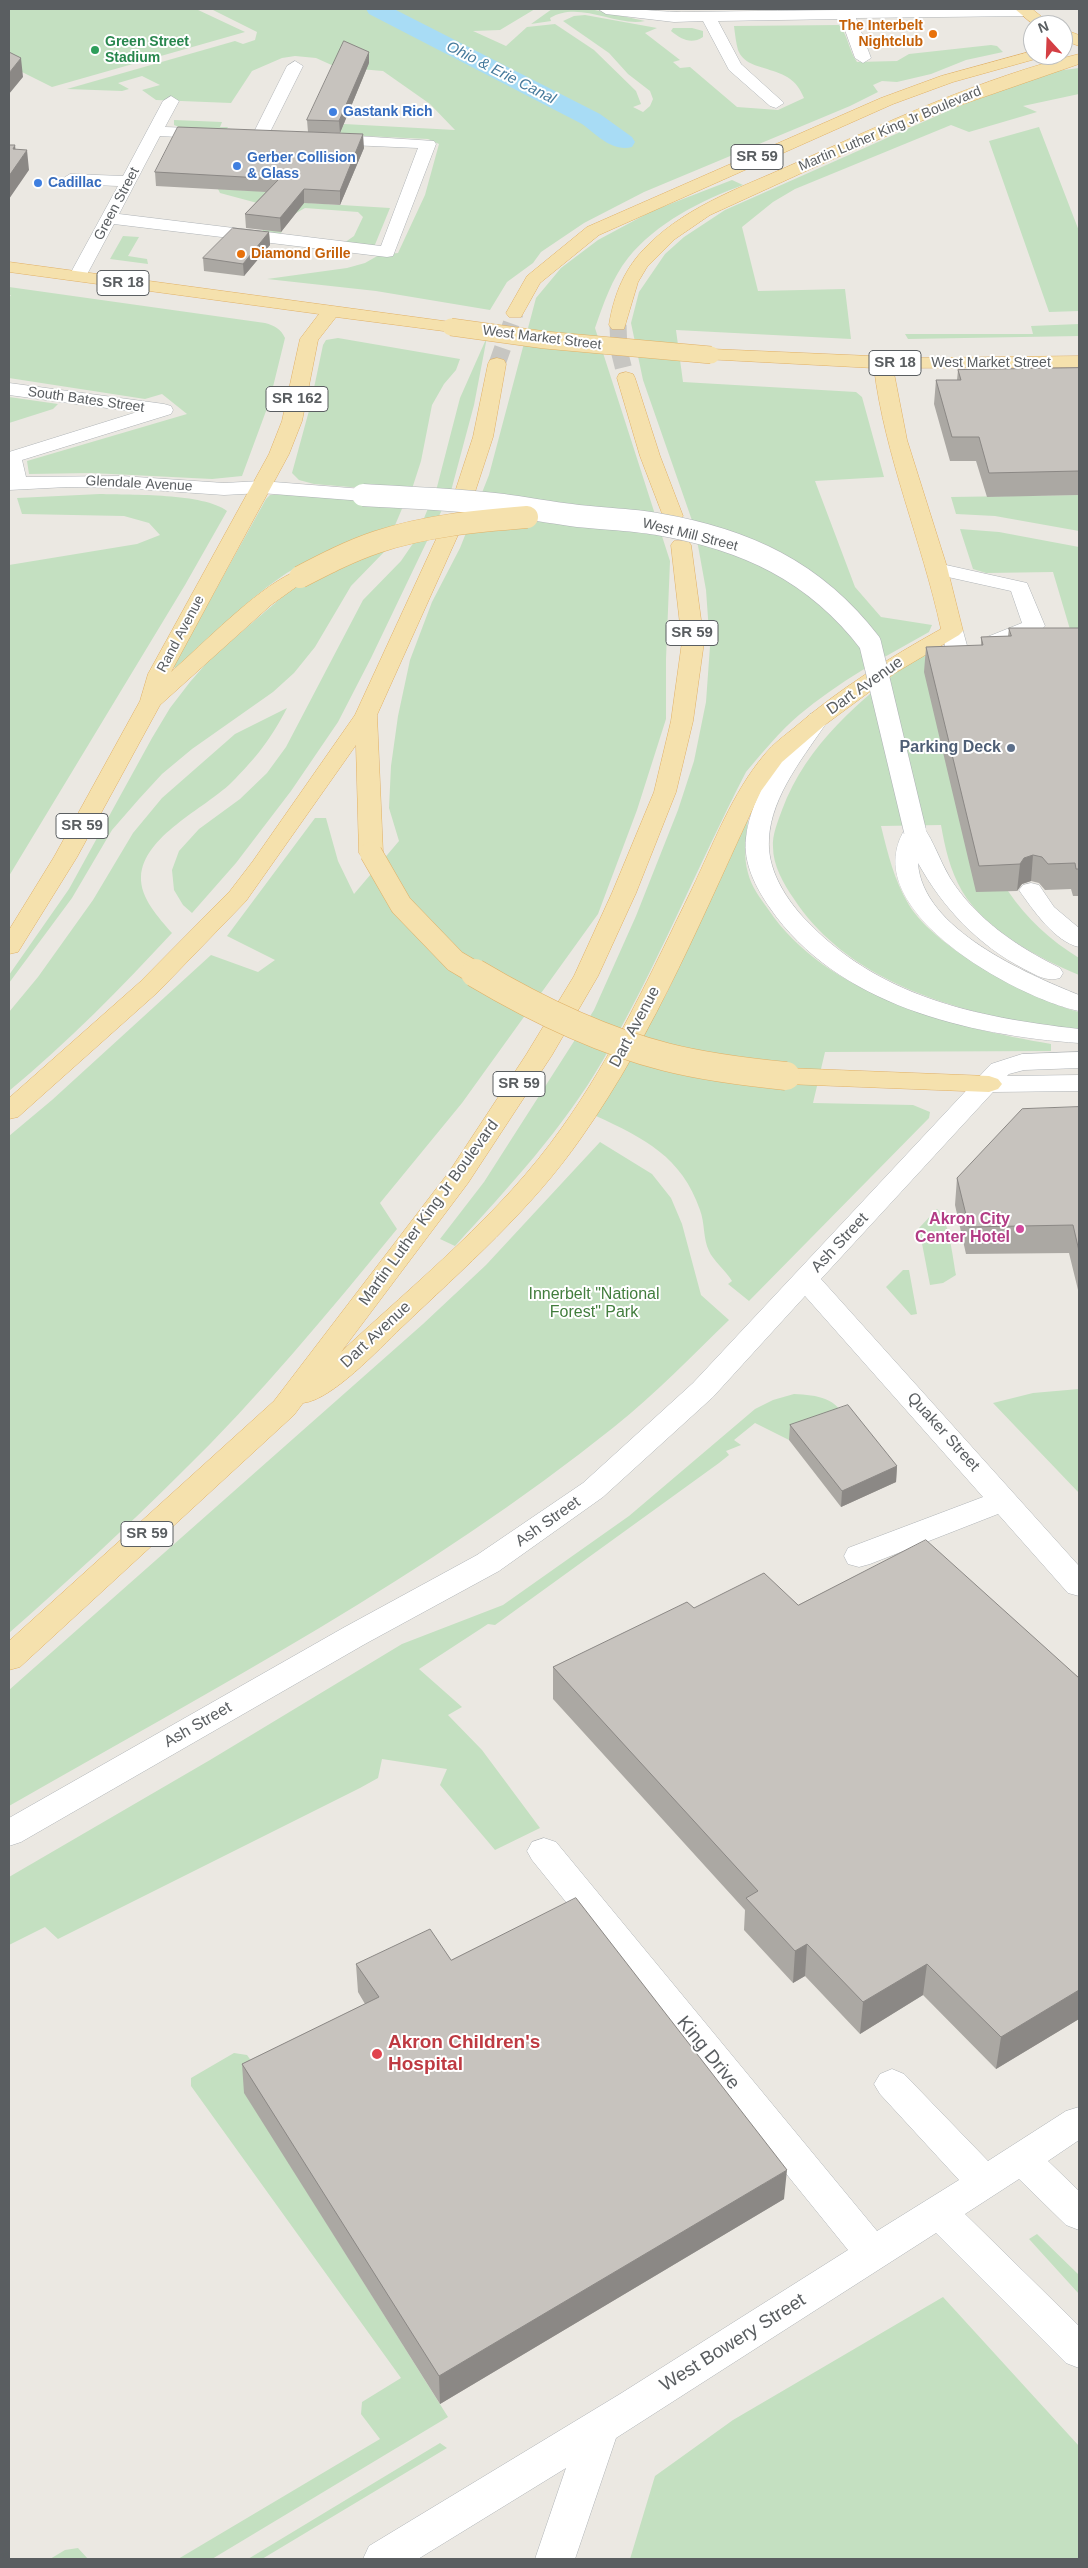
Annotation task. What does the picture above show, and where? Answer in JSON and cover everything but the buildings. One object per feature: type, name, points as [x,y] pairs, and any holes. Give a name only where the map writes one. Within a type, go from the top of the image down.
[{"type":"main road","name":"Martin Luther King Jr Boulevard","points":[[515,313],[533,280],[593,231],[887,101],[946,80],[1023,58]]},
{"type":"main road","name":"Martin Luther King Jr Boulevard","points":[[618,324],[620,304],[630,276],[648,254],[670,234],[700,214],[724,201],[954,100],[1023,75],[1079,59]]},
{"type":"main road","name":"West Market Street","points":[[9,267],[545,340],[711,355],[883,363],[1079,362]]},
{"type":"main road","name":"Rand Avenue","points":[[9,947],[29,919],[58,870],[151,701],[159,674],[279,454],[292,420],[309,339],[330,312]]},
{"type":"main road","points":[[883,363],[886,394],[921,522],[937,569],[952,630]]},
{"type":"main road","points":[[464,495],[483,437],[498,364]]},
{"type":"main road","points":[[626,378],[650,456],[673,516]]},
{"type":"main road","points":[[151,701],[264,602],[300,577],[349,553],[387,539],[430,528],[473,522],[573,515]]},
{"type":"main road","points":[[9,1111],[149,987],[238,896],[312,795],[366,715],[448,535]]},
{"type":"main road","name":"Martin Luther King Jr Boulevard","points":[[9,1659],[284,1408],[459,1176],[539,1055],[590,968],[624,893],[665,792],[682,721],[693,642],[681,545]]},
{"type":"main road","name":"Dart Avenue","points":[[284,1408],[337,1372],[479,1238],[531,1185],[571,1134],[616,1063],[655,990],[750,791],[774,758],[818,719],[887,668],[952,630]]},
{"type":"main road","points":[[366,715],[371,853],[402,905],[455,961],[521,1000],[591,1031],[666,1057],[734,1071],[786,1076],[988,1084]]},
{"type":"street","points":[[606,9],[656,16],[708,17],[844,12],[1023,10]]},
{"type":"street","points":[[844,12],[852,25],[863,58]]},
{"type":"street","points":[[708,17],[735,66],[776,103]]},
{"type":"street","points":[[260,136],[295,66]]},
{"type":"street","name":"Green Street","points":[[78,276],[172,101]]},
{"type":"street","points":[[156,131],[280,137]]},
{"type":"street","points":[[110,218],[386,252],[428,144],[310,138]]},
{"type":"street","points":[[70,179],[130,181]]},
{"type":"street","name":"South Bates Street","points":[[9,389],[164,410]]},
{"type":"street","name":"Glendale Avenue","points":[[164,410],[12,457],[13,484],[66,481],[224,489],[261,487]]},
{"type":"street","name":"West Mill Street","points":[[261,487],[504,506],[658,524],[722,540],[788,569],[820,588],[857,623],[870,643],[915,831],[938,880],[955,903],[983,932],[1010,952],[1079,986]]},
{"type":"street","points":[[937,569],[1020,587],[1034,626],[960,663],[952,630]]},
{"type":"street","points":[[818,719],[776,785],[757,838],[761,871],[772,895],[790,918],[808,938],[850,970],[868,981],[929,1007],[988,1024],[1042,1033],[1079,1036]]},
{"type":"street","points":[[915,831],[906,866],[915,892],[934,920],[963,944],[1003,971],[1079,1004]]},
{"type":"street","points":[[1031,890],[1046,912],[1079,940]]},
{"type":"street","name":"Ash Street","points":[[9,1833],[500,1555],[600,1483],[703,1390],[1000,1069],[1022,1062],[1079,1060]]},
{"type":"street","points":[[988,1084],[1079,1083]]},
{"type":"street","name":"Quaker Street","points":[[806,1280],[1079,1585]]},
{"type":"street","points":[[859,1556],[1004,1500]]},
{"type":"street","name":"King Drive","points":[[544,1851],[874,2254]]},
{"type":"street","points":[[892,2084],[984,2182]]},
{"type":"street","name":"West Bowery Street","points":[[384,2559],[600,2427],[1079,2122]]},
{"type":"street","points":[[1022,2159],[1079,2214]]},
{"type":"street","points":[[939,2212],[1079,2351]]},
{"type":"street","points":[[556,2559],[600,2427]]},
{"type":"green space","name":"Green Street Stadium","points":[[9,9],[196,9],[245,32],[52,87],[14,68],[9,69]]},
{"type":"green space","points":[[211,9],[535,9],[500,30],[473,31],[506,46],[527,27],[555,24],[594,50],[636,91],[641,104],[633,107],[643,112],[650,106],[653,99],[650,91],[628,74],[609,53],[563,21],[574,16],[585,15],[657,28],[645,33],[680,60],[673,62],[680,68],[690,67],[737,107],[778,110],[804,98],[798,86],[780,73],[760,67],[743,58],[738,50],[734,26],[839,25],[857,62],[897,61],[909,54],[991,45],[997,46],[1003,52],[966,60],[931,74],[897,82],[882,81],[873,85],[878,92],[850,106],[644,192],[584,223],[541,252],[533,263],[507,282],[490,310],[376,291],[267,279],[347,268],[365,263],[379,255],[398,253],[425,195],[439,144],[428,139],[343,135],[340,133],[344,124],[455,130],[430,104],[383,71],[336,67],[316,58],[295,56],[282,58],[252,71],[231,103],[156,100],[142,90],[160,85],[142,76],[118,83],[129,89],[122,91],[67,89],[235,41],[243,44],[255,40],[257,32]]},
{"type":"green space","points":[[552,9],[590,9],[645,21],[622,21],[573,12],[561,13],[550,18],[551,21],[531,24]]},
{"type":"green space","points":[[673,28],[692,28],[703,31],[703,37],[694,41],[686,40],[671,31]]},
{"type":"green space","points":[[1079,68],[1079,94],[1023,106],[1037,112],[969,132],[951,125],[795,189],[773,202],[742,227],[758,291],[845,289],[851,339],[676,330],[683,382],[856,392],[862,397],[884,477],[815,481],[855,587],[881,617],[932,625],[929,632],[862,671],[814,703],[771,742],[746,772],[623,1025],[587,1085],[553,1134],[455,1246],[440,1239],[484,1182],[594,1010],[636,916],[678,810],[694,761],[706,702],[710,646],[706,590],[695,529],[643,380],[631,323],[639,292],[665,254],[684,237],[725,210],[959,106],[1056,71]]},
{"type":"green space","points":[[174,120],[222,122],[220,127],[228,127],[226,130],[179,127],[174,125]]},
{"type":"green space","points":[[1039,127],[1079,231],[1079,311],[1049,312],[989,141]]},
{"type":"green space","points":[[732,180],[743,185],[696,205],[666,223],[639,245],[617,274],[608,292],[595,328],[670,561],[666,659],[666,719],[637,810],[598,914],[462,1103],[380,1203],[397,1229],[238,1415],[118,1534],[9,1633],[9,1136],[52,1100],[211,955],[258,972],[275,960],[227,936],[315,818],[326,818],[338,861],[354,894],[399,841],[389,808],[391,766],[398,716],[410,660],[432,602],[460,548],[489,475],[536,298],[561,268],[598,240],[652,211]]},
{"type":"green space","points":[[218,189],[295,193],[292,202],[390,208],[374,247],[344,243],[354,236],[363,217],[358,212],[305,208],[289,217],[280,235],[261,233],[267,224],[261,204],[220,193]]},
{"type":"green space","points":[[123,236],[139,237],[128,256],[147,259],[148,264],[110,259]]},
{"type":"green space","points":[[9,287],[265,323],[279,330],[285,338],[269,403],[242,476],[212,479],[91,473],[29,474],[27,461],[187,414],[162,394],[145,399],[9,378],[9,298],[11,295],[9,295]]},
{"type":"green space","points":[[1079,324],[1079,336],[908,339],[905,334],[1033,334],[1031,326]]},
{"type":"green space","points":[[487,337],[474,405],[451,491],[371,658],[338,722],[291,791],[236,863],[192,913],[183,905],[174,890],[172,870],[179,851],[199,829],[240,799],[267,773],[286,747],[363,600],[401,561],[414,542],[437,487],[460,398]]},
{"type":"green space","points":[[338,338],[460,359],[456,370],[444,384],[432,405],[421,461],[411,492],[314,484],[299,480],[292,473],[310,407],[323,345],[326,340]]},
{"type":"green space","points":[[9,397],[58,404],[53,409],[9,423]]},
{"type":"green space","points":[[100,494],[185,498],[216,505],[227,511],[185,585],[9,876],[9,565],[137,544],[160,535],[149,523],[124,516],[22,514],[17,498]]},
{"type":"green space","points":[[282,494],[404,504],[393,530],[307,562],[281,577],[241,609],[179,669],[173,667],[266,499],[270,495]]},
{"type":"green space","points":[[1079,495],[1079,531],[995,516],[956,514],[951,497]]},
{"type":"green space","points":[[960,529],[999,532],[1079,547],[1079,653],[1077,653],[1053,572],[986,573],[973,569]]},
{"type":"green space","points":[[386,550],[351,586],[315,647],[294,673],[273,692],[192,749],[162,774],[112,830],[72,898],[9,983],[9,975],[69,889],[170,708],[210,659],[288,592],[313,576]]},
{"type":"green space","points":[[929,655],[1008,891],[1023,911],[1040,928],[1058,944],[1079,958],[1079,975],[1047,960],[1014,941],[984,918],[972,905],[954,875],[941,825],[881,826],[899,886],[909,905],[922,922],[940,938],[962,955],[1011,984],[1036,996],[1079,1012],[1079,1030],[1040,1026],[971,1011],[913,991],[885,978],[859,963],[835,945],[813,923],[794,899],[779,874],[773,854],[774,833],[793,786],[806,764],[837,725],[855,707],[914,658]]},
{"type":"green space","points":[[287,708],[269,739],[248,765],[231,783],[163,836],[144,862],[141,877],[147,900],[172,933],[93,1015],[9,1091],[9,1012],[38,977],[93,900],[133,833],[162,798],[235,734]]},
{"type":"green space","points":[[745,819],[748,820],[745,846],[746,867],[749,878],[768,909],[793,939],[823,964],[857,985],[894,1003],[974,1028],[1051,1044],[1051,1051],[825,1052],[813,1103],[913,1105],[930,1112],[929,1118],[749,1301],[728,1284],[732,1281],[711,1254],[707,1246],[700,1210],[683,1176],[659,1151],[645,1141],[596,1116],[667,993]]},
{"type":"green space","name":"Innerbelt \"National Forest\" Park","points":[[600,1142],[652,1174],[671,1198],[682,1224],[701,1295],[729,1320],[659,1388],[614,1427],[543,1481],[470,1532],[395,1581],[242,1674],[9,1806],[9,1690],[423,1324],[486,1265]]},
{"type":"green space","points":[[937,1209],[945,1221],[956,1275],[943,1283],[930,1285],[919,1228]]},
{"type":"green space","points":[[903,1270],[909,1270],[917,1314],[911,1315],[886,1287]]},
{"type":"green space","points":[[1079,1389],[1079,1493],[993,1403],[1033,1393]]},
{"type":"green space","points":[[794,1394],[811,1395],[826,1399],[838,1407],[847,1421],[789,1440],[755,1423],[734,1440],[741,1445],[726,1451],[729,1455],[719,1463],[495,1625],[488,1624],[419,1669],[462,1707],[448,1715],[482,1750],[540,1828],[495,1850],[440,1785],[447,1769],[382,1759],[378,1778],[360,1788],[58,1939],[45,1927],[9,1945],[9,1877],[210,1760],[402,1644],[503,1605],[629,1516],[755,1409],[773,1400]]},
{"type":"green space","points":[[234,2053],[247,2055],[266,2082],[245,2093],[448,2417],[212,2559],[178,2559],[380,2439],[361,2414],[362,2402],[401,2378],[191,2086],[191,2078]]},
{"type":"green space","points":[[1037,2234],[1079,2275],[1079,2294],[1029,2239]]},
{"type":"green space","points":[[943,2297],[1079,2446],[1079,2559],[630,2559],[655,2476],[733,2420]]},
{"type":"green space","points":[[440,2443],[447,2448],[262,2559],[248,2559]]},
{"type":"green space","points":[[78,2548],[88,2559],[50,2559],[65,2550]]},
{"type":"waterway","name":"Ohio & Erie Canal","points":[[377,9],[591,119],[623,142]]},
{"type":"tunnel","points":[[497,364],[515,313]]},
{"type":"tunnel","points":[[618,325],[619,350],[626,378]]},
{"type":"place","name":"The Interbelt Nightclub","points":[[933,34]]},
{"type":"place","name":"Green Street Stadium","points":[[95,50]]},
{"type":"place","name":"Gastank Rich","points":[[333,112]]},
{"type":"place","name":"Gerber Collision & Glass","points":[[237,166]]},
{"type":"place","name":"Cadillac","points":[[38,183]]},
{"type":"place","name":"Diamond Grille","points":[[241,254]]},
{"type":"place","name":"Parking Deck","points":[[1011,748]]},
{"type":"place","name":"Akron City Center Hotel","points":[[1020,1229]]},
{"type":"place","name":"Akron Children's Hospital","points":[[377,2054]]}]
